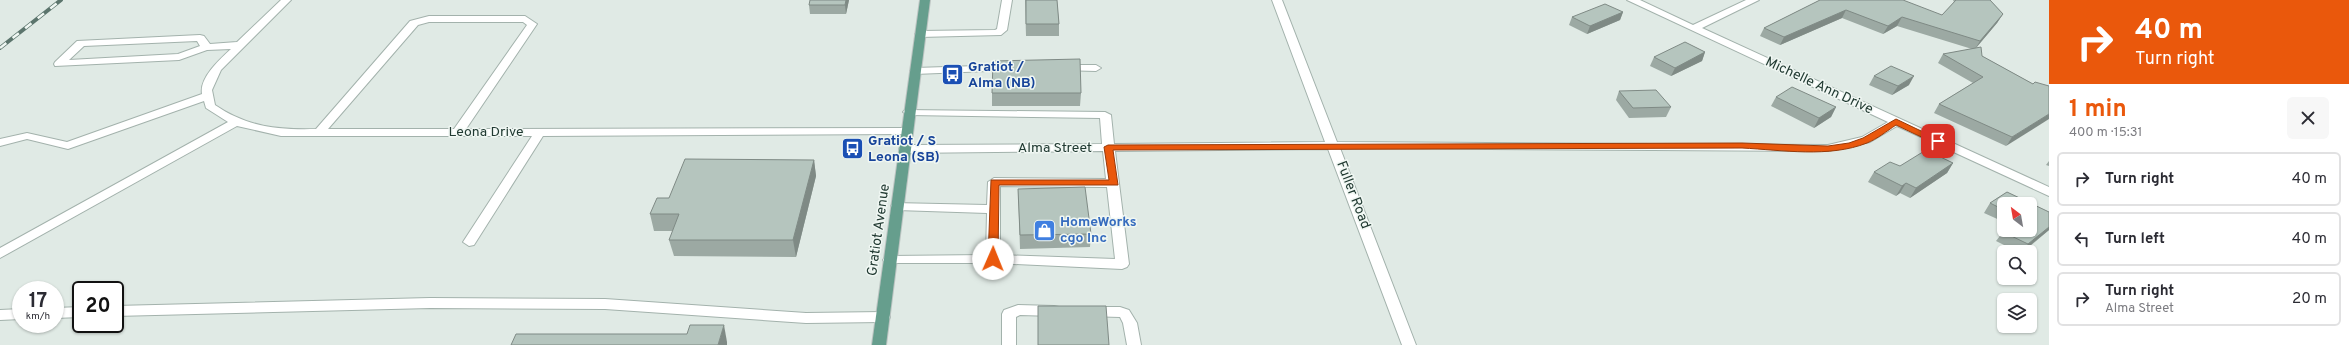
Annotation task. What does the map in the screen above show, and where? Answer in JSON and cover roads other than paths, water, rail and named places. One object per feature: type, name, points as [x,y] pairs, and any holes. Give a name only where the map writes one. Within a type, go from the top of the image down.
[{"type":"main road","name":"Gratiot Avenue","points":[[879,345],[905,149],[906,131],[925,0]]},
{"type":"street","points":[[0,143],[27,136],[68,146],[208,96],[207,90],[216,69],[286,0]]},
{"type":"street","points":[[920,34],[997,33],[1002,30],[1004,25],[1006,0]]},
{"type":"street","name":"Fuller Road","points":[[1277,0],[1409,345]]},
{"type":"street","name":"Michelle Ann Drive","points":[[1632,0],[2049,192]]},
{"type":"street","points":[[1694,28],[1754,0]]},
{"type":"street","points":[[319,133],[414,23],[429,19],[525,19],[532,24],[458,132]]},
{"type":"street","points":[[206,47],[200,38],[80,43],[59,64],[179,57],[196,53],[206,47],[240,45]]},
{"type":"street","points":[[915,71],[1023,68]]},
{"type":"street","points":[[1052,68],[1096,68]]},
{"type":"street","name":"Leona Drive","points":[[208,96],[210,106],[227,119],[260,130],[319,133],[906,131]]},
{"type":"street","points":[[890,260],[993,259],[1122,264],[1114,183],[1108,147],[1105,115],[909,112]]},
{"type":"street","points":[[0,254],[236,122]]},
{"type":"street","name":"Alma Street","points":[[905,149],[1334,146],[1742,146],[1828,148],[1851,145],[1866,140],[1896,122]]},
{"type":"street","points":[[469,242],[540,132]]},
{"type":"street","points":[[993,259],[994,182],[1114,183]]},
{"type":"street","points":[[897,206],[994,208]]},
{"type":"street","points":[[124,311],[422,303],[597,304],[806,318],[882,317]]},
{"type":"street","points":[[1009,345],[1010,314],[1018,310],[1123,312],[1131,319],[1134,345]]},
{"type":"street","points":[[0,315],[12,314]]},
{"type":"railway","points":[[0,48],[61,0]]},
{"type":"place","name":"Gratiot / Alma (NB)","points":[[953,75]]},
{"type":"place","name":"Gratiot / S Leona (SB)","points":[[852,149]]},
{"type":"place","name":"HomeWorks cgo Inc","points":[[1044,230]]}]
